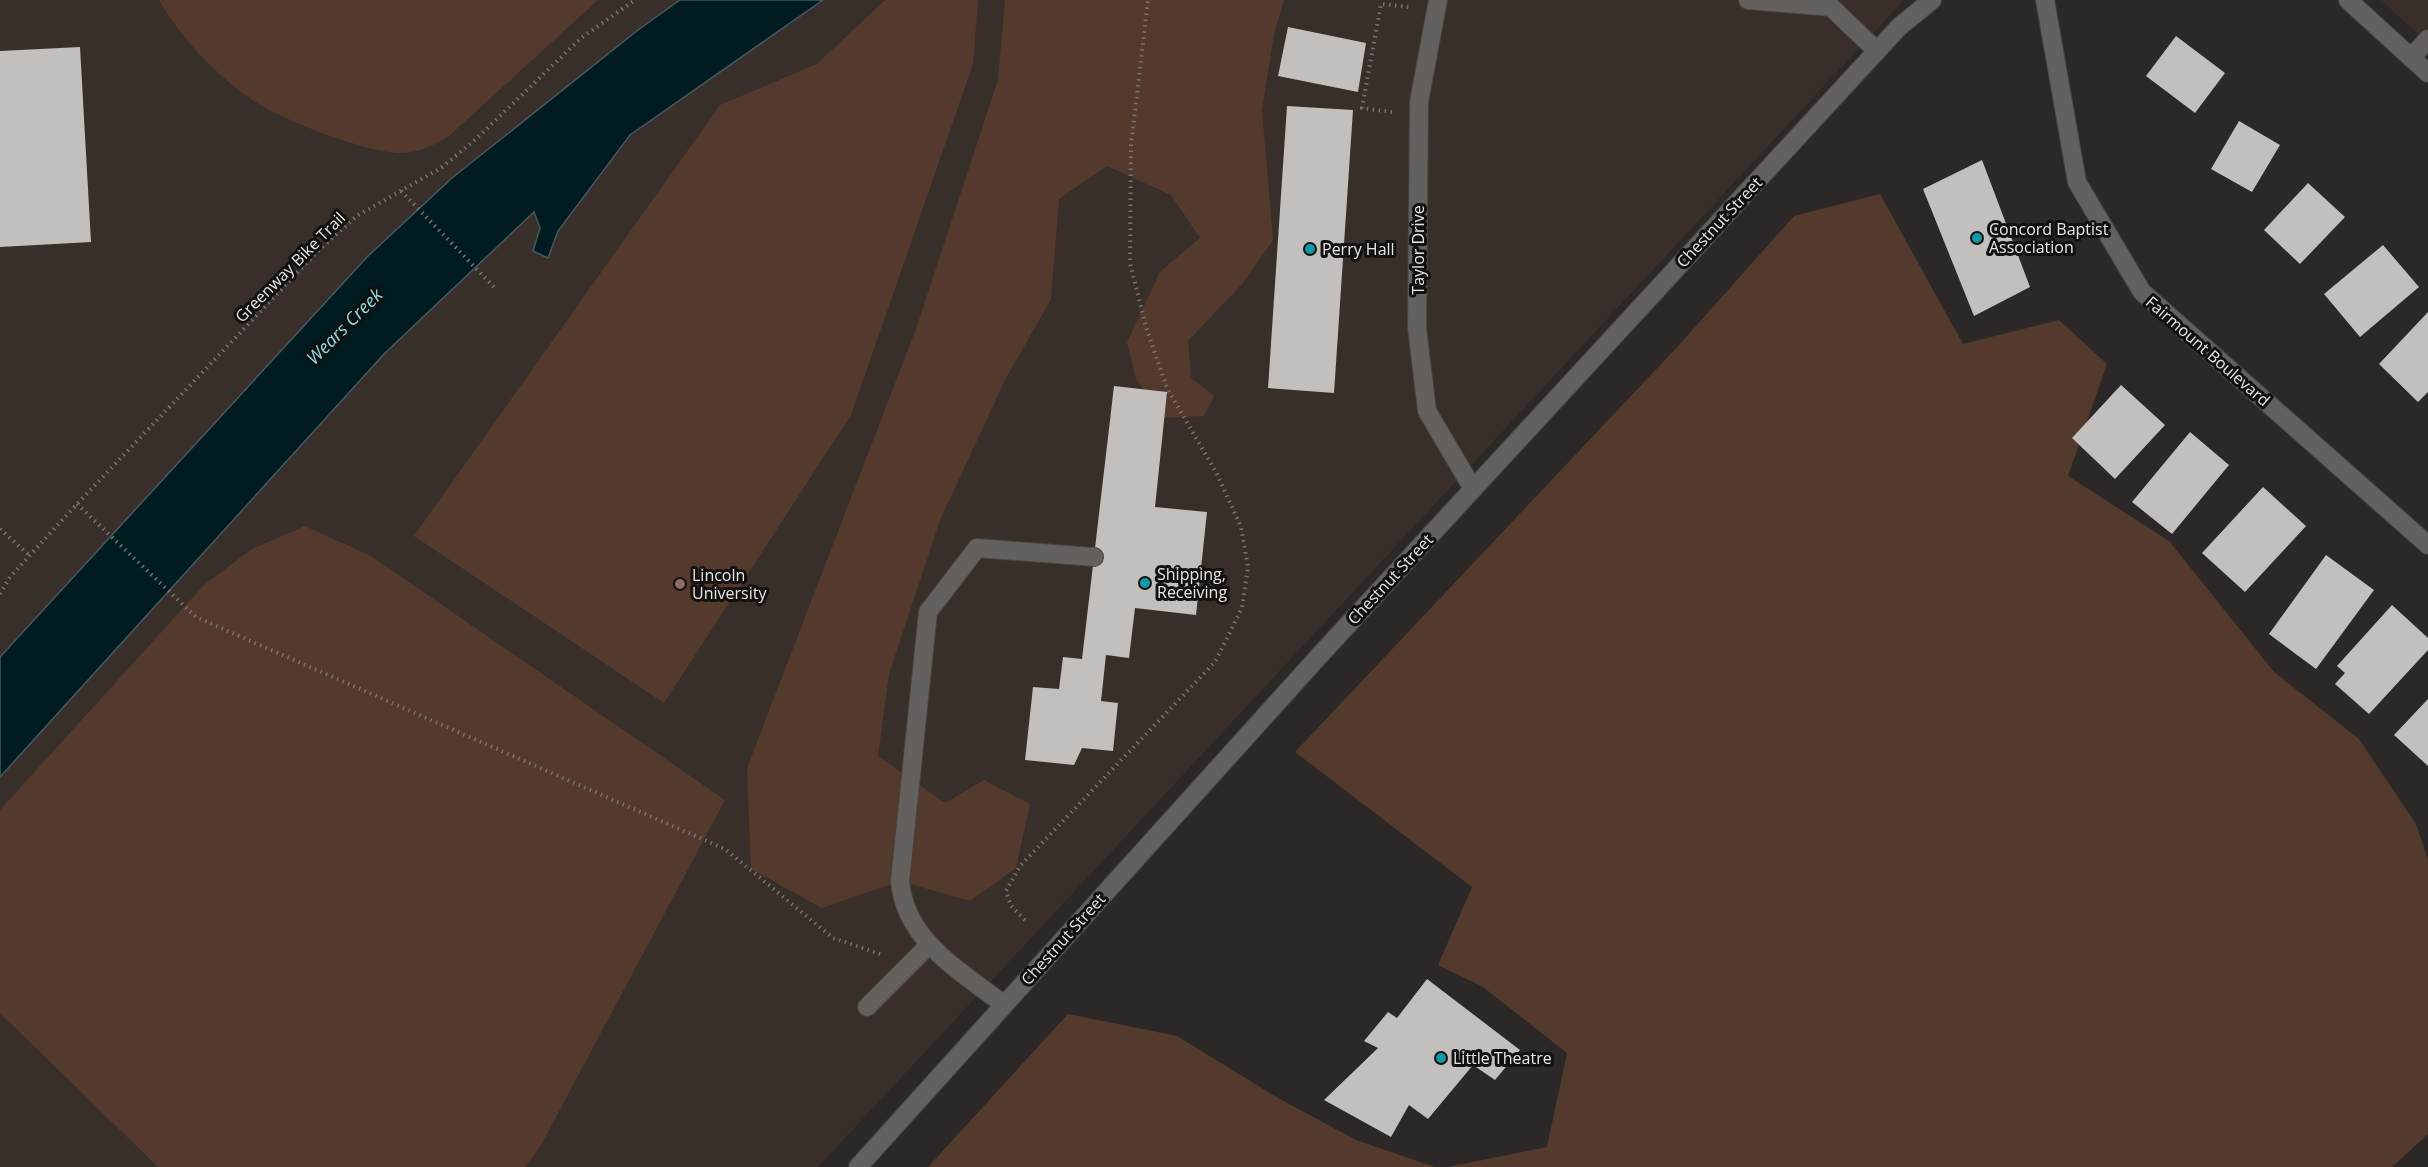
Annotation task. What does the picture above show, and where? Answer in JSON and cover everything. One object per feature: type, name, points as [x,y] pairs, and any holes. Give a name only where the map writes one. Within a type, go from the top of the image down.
[{"type":"street","name":"Taylor Drive","points":[[1438,0],[1419,102],[1418,328],[1427,411],[1473,489]]},
{"type":"street","points":[[1748,0],[1831,7],[1877,51]]},
{"type":"street","name":"Chestnut Street","points":[[858,1167],[1473,489],[1899,27],[1932,0]]},
{"type":"street","name":"Fairmount Boulevard","points":[[2045,0],[2077,182],[2142,292],[2428,545]]},
{"type":"street","points":[[2348,0],[2428,73]]},
{"type":"street","points":[[2411,58],[2428,39]]},
{"type":"street","points":[[1004,1005],[928,946],[909,918],[901,899],[900,881],[928,612],[977,548],[1094,557]]},
{"type":"street","points":[[867,1007],[928,946]]},
{"type":"path","name":"Greenway Bike Trail","points":[[0,594],[10,577],[77,504],[318,251],[357,216],[441,168],[476,139],[581,38],[635,0]]},
{"type":"path","points":[[1025,920],[1011,906],[1006,891],[1020,866],[1215,662],[1242,608],[1248,567],[1241,527],[1232,506],[1217,474],[1167,388],[1146,327],[1130,263],[1131,145],[1148,0]]},
{"type":"path","points":[[401,191],[495,288]]},
{"type":"path","points":[[77,504],[172,597],[196,617],[725,849],[833,938],[910,964]]},
{"type":"path","points":[[0,529],[30,556]]},
{"type":"shaded area","name":"Lincoln University","points":[[0,0],[1904,0],[818,1167],[0,1167]]},
{"type":"shaded area","points":[[159,0],[598,0],[448,137],[428,147],[406,153],[371,148],[326,135],[283,117],[251,99],[200,54]]},
{"type":"shaded area","points":[[885,0],[978,0],[973,64],[851,415],[664,703],[414,536],[720,105],[817,64]]},
{"type":"shaded area","points":[[1005,0],[1284,0],[1274,34],[1262,110],[1273,240],[1243,283],[1188,341],[1191,378],[1214,396],[1204,416],[1164,418],[1136,379],[1127,342],[1160,272],[1200,238],[1171,195],[1107,166],[1059,199],[1051,299],[1006,378],[940,520],[889,674],[878,756],[945,803],[984,780],[1030,804],[1016,868],[970,901],[900,881],[822,908],[751,869],[747,768],[916,329],[998,80]]},
{"type":"shaded area","points":[[2381,0],[2428,0],[2428,43],[2395,13]]},
{"type":"shaded area","points":[[1880,194],[1963,344],[2059,320],[2107,364],[2068,476],[2169,541],[2274,672],[2359,739],[2416,824],[2428,859],[2428,1134],[2392,1167],[1448,1167],[1547,1147],[1567,1053],[1483,987],[1438,965],[1472,887],[1295,752],[1680,344],[1794,216]]},
{"type":"shaded area","points":[[305,526],[371,556],[725,800],[540,1147],[525,1167],[158,1167],[0,1013],[0,810],[204,585],[252,549]]},
{"type":"shaded area","points":[[1068,1014],[1177,1036],[1278,1098],[1356,1140],[1435,1167],[928,1167]]},
{"type":"water","name":"Wears Creek","points":[[680,0],[823,0],[630,135],[558,231],[548,258],[533,251],[540,228],[534,212],[384,354],[0,777],[0,657],[368,256],[452,178],[638,30]]},
{"type":"building","points":[[1288,27],[1366,43],[1358,92],[1278,76]]},
{"type":"building","points":[[2176,36],[2225,73],[2195,113],[2146,76]]},
{"type":"building","points":[[80,47],[91,242],[0,247],[0,51]]},
{"type":"building","name":"Perry Hall","points":[[1287,106],[1353,110],[1334,393],[1268,388]]},
{"type":"building","points":[[2239,121],[2280,145],[2252,192],[2211,169]]},
{"type":"building","name":"Concord Baptist Association","points":[[1982,160],[2030,287],[1974,316],[1923,189]]},
{"type":"building","points":[[2308,183],[2345,217],[2300,264],[2264,230]]},
{"type":"building","points":[[2383,245],[2419,287],[2360,337],[2324,294]]},
{"type":"building","points":[[2428,312],[2428,392],[2418,402],[2379,364]]},
{"type":"building","points":[[2121,385],[2165,425],[2115,479],[2072,438]]},
{"type":"building","name":"Shipping, Receiving","points":[[1114,386],[1167,392],[1155,507],[1207,512],[1196,615],[1135,608],[1129,658],[1106,655],[1101,701],[1118,703],[1113,751],[1082,748],[1074,765],[1025,760],[1033,687],[1059,689],[1063,657],[1082,659]]},
{"type":"building","points":[[2190,432],[2229,465],[2172,534],[2132,502]]},
{"type":"building","points":[[2263,487],[2306,526],[2245,592],[2202,553]]},
{"type":"building","points":[[2326,555],[2374,590],[2316,669],[2269,634]]},
{"type":"building","points":[[2392,605],[2428,638],[2428,650],[2369,714],[2335,684],[2345,673],[2337,666]]},
{"type":"building","points":[[2428,699],[2428,766],[2394,735]]},
{"type":"building","name":"Little Theatre","points":[[1427,979],[1520,1050],[1495,1080],[1473,1065],[1428,1119],[1409,1105],[1391,1137],[1324,1100],[1378,1048],[1364,1041],[1388,1012],[1397,1018]]},
{"type":"place","name":"Concord Baptist Association","points":[[1977,238]]},
{"type":"place","name":"Perry Hall","points":[[1310,249]]},
{"type":"place","name":"Shipping, Receiving","points":[[1145,583]]},
{"type":"place","name":"Lincoln University","points":[[680,584]]},
{"type":"place","name":"Little Theatre","points":[[1441,1058]]}]
